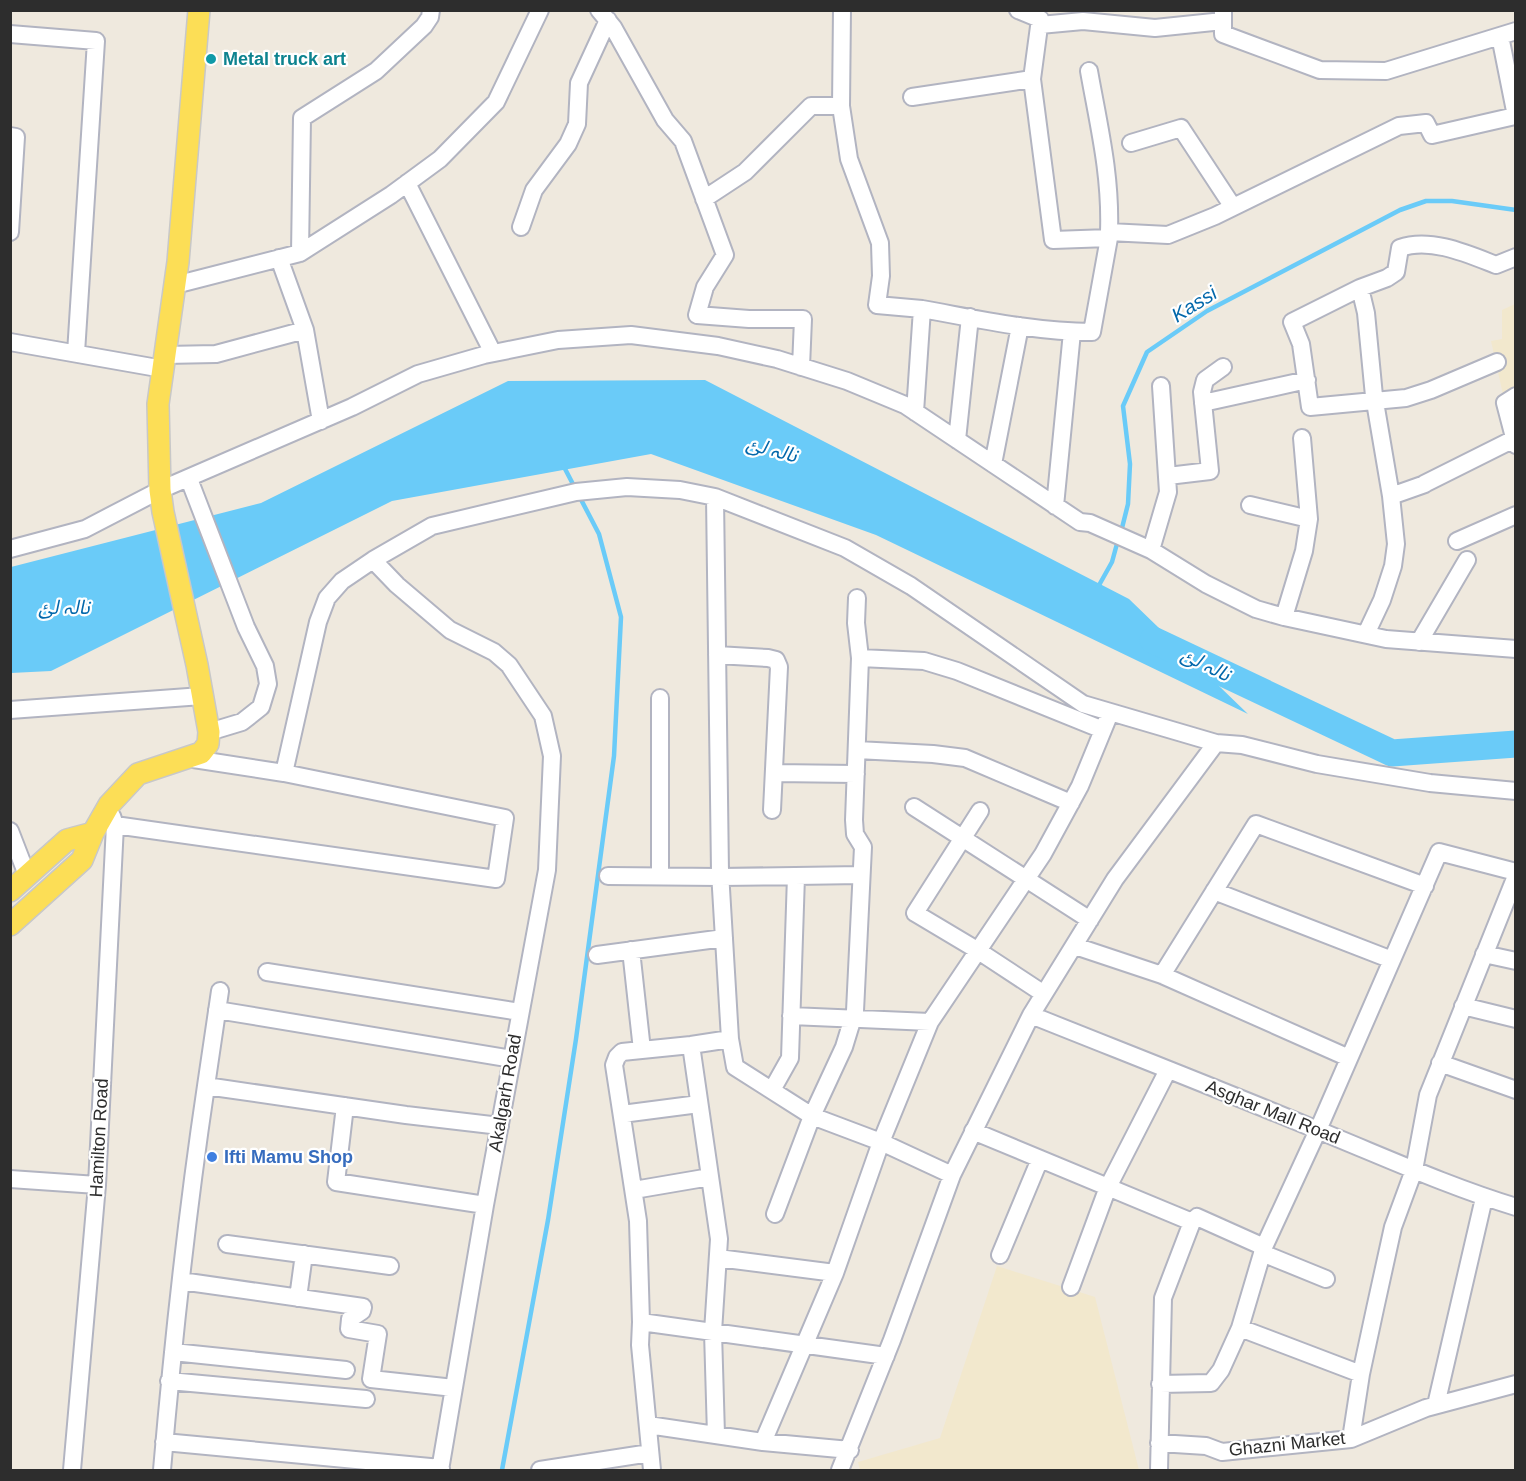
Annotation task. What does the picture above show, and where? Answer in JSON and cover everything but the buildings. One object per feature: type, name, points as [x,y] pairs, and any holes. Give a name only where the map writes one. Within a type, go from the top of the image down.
[{"type":"main road","points":[[10,925],[82,860],[93,833],[112,815],[138,774],[183,757],[201,753],[208,744],[209,732],[197,665],[163,512],[160,490],[158,404],[175,285],[200,10]]},
{"type":"main road","points":[[10,891],[67,840],[93,833]]},
{"type":"street","points":[[300,253],[302,118],[376,71],[424,26],[430,10]]},
{"type":"street","points":[[175,285],[300,253],[440,159],[496,102],[540,10]]},
{"type":"street","points":[[842,10],[841,106],[849,159],[880,243],[881,276],[877,305],[922,309],[1020,326],[1092,332],[1109,235],[1110,198],[1108,173],[1089,71]]},
{"type":"street","points":[[1018,10],[1041,19],[1040,24],[1032,79],[1053,240],[1109,235],[1168,235],[1233,207],[1399,126],[1426,123],[1432,135],[1515,116],[1508,34],[1386,71],[1320,70],[1223,34],[1223,16],[1155,28],[1083,21],[1040,24]]},
{"type":"street","points":[[521,227],[534,190],[568,144],[578,124],[579,83],[603,16],[614,27],[665,120],[683,141],[725,255],[705,287],[697,315],[749,319],[803,319],[801,367]]},
{"type":"street","points":[[10,34],[96,41],[76,353]]},
{"type":"street","points":[[912,97],[1032,79]]},
{"type":"street","points":[[704,199],[745,172],[811,106],[841,106]]},
{"type":"street","points":[[1131,144],[1181,128],[1233,207]]},
{"type":"street","points":[[10,136],[16,137],[10,232]]},
{"type":"street","points":[[407,183],[493,353]]},
{"type":"street","points":[[1497,362],[1406,398],[1310,407],[1301,344],[1292,322],[1360,288],[1387,278],[1396,272],[1400,248],[1411,244],[1469,254],[1496,265],[1515,257]]},
{"type":"street","points":[[279,258],[305,330],[321,421]]},
{"type":"street","points":[[1360,288],[1366,313],[1369,360],[1391,496],[1396,544],[1393,566],[1382,600],[1366,634]]},
{"type":"street","points":[[915,412],[922,309]]},
{"type":"street","points":[[957,440],[970,317]]},
{"type":"street","points":[[993,464],[1020,326]]},
{"type":"street","points":[[10,342],[76,353],[164,362],[216,354],[305,330]]},
{"type":"street","points":[[1055,506],[1072,332]]},
{"type":"street","points":[[10,549],[85,529],[160,490],[321,421],[418,375],[493,353],[558,340],[631,335],[718,346],[777,359],[847,381],[905,405],[1080,522],[1090,523],[1151,550],[1206,584],[1256,609],[1386,639],[1515,649]]},
{"type":"street","points":[[1168,476],[1210,471],[1202,392],[1205,380],[1223,367]]},
{"type":"street","points":[[1203,403],[1307,380]]},
{"type":"street","points":[[1151,550],[1168,492],[1161,386]]},
{"type":"street","points":[[1391,496],[1424,484],[1515,442],[1505,402],[1515,396]]},
{"type":"street","points":[[1284,617],[1304,551],[1309,519],[1302,438]]},
{"type":"street","points":[[189,479],[246,627],[265,666],[268,684],[261,707],[242,722],[209,732]]},
{"type":"street","points":[[284,773],[318,622],[327,598],[342,581],[432,526],[576,492],[627,487],[680,490],[715,497],[845,548],[911,585],[1083,704],[1216,743],[1242,745],[1317,764],[1430,783],[1515,791]]},
{"type":"street","points":[[715,497],[720,877],[730,1039],[735,1067],[812,1116],[881,1142],[952,1175]]},
{"type":"street","points":[[1250,505],[1309,519]]},
{"type":"street","points":[[1456,542],[1515,515]]},
{"type":"street","name":"Akalgarh Road","points":[[373,560],[397,585],[450,630],[494,652],[509,664],[543,716],[552,756],[547,870],[485,1205],[441,1469]]},
{"type":"street","points":[[1419,642],[1467,560]]},
{"type":"street","points":[[775,1214],[812,1116],[844,1047],[855,1011],[862,847],[855,834],[860,658],[856,623],[857,598]]},
{"type":"street","points":[[717,655],[768,658],[776,660],[779,667],[772,810]]},
{"type":"street","points":[[860,658],[924,661],[957,671],[1103,730]]},
{"type":"street","points":[[10,710],[202,696]]},
{"type":"street","points":[[660,698],[660,876]]},
{"type":"street","points":[[763,1442],[835,1273],[881,1142],[930,1022],[1043,854],[1080,786],[1110,713]]},
{"type":"street","points":[[840,1470],[886,1356],[952,1175],[1031,1015],[1115,879],[1216,743]]},
{"type":"street","points":[[857,750],[965,758],[1071,803]]},
{"type":"street","points":[[112,815],[496,879],[505,818],[284,773],[183,757]]},
{"type":"street","points":[[774,773],[856,774]]},
{"type":"street","points":[[914,807],[1090,920]]},
{"type":"street","points":[[980,811],[915,913],[1044,994]]},
{"type":"street","name":"Hamilton Road","points":[[72,1470],[97,1185],[112,815]]},
{"type":"street","points":[[1162,975],[1256,824],[1425,886]]},
{"type":"street","points":[[10,831],[27,875]]},
{"type":"street","points":[[1160,1384],[1211,1383],[1221,1370],[1240,1328],[1263,1250],[1439,852],[1515,874],[1428,1095],[1414,1170],[1393,1227],[1361,1374],[1351,1439]]},
{"type":"street","points":[[608,876],[861,875]]},
{"type":"street","points":[[772,1090],[790,1058],[796,876]]},
{"type":"street","points":[[1214,891],[1392,960]]},
{"type":"street","points":[[597,955],[724,938]]},
{"type":"street","points":[[1075,946],[1162,975],[1349,1058]]},
{"type":"street","points":[[631,950],[642,1050]]},
{"type":"street","points":[[1484,954],[1515,961]]},
{"type":"street","points":[[267,972],[520,1012]]},
{"type":"street","points":[[162,1470],[169,1381],[193,1177],[220,991]]},
{"type":"street","points":[[1463,1006],[1515,1019]]},
{"type":"street","points":[[217,1010],[512,1059]]},
{"type":"street","name":"Asghar Mall Road","points":[[1031,1015],[1484,1198],[1515,1207]]},
{"type":"street","points":[[791,1016],[930,1022]]},
{"type":"street","points":[[652,1470],[640,1345],[638,1221],[615,1065],[617,1057],[622,1052],[691,1046],[730,1039]]},
{"type":"street","points":[[691,1046],[719,1239],[713,1332],[716,1435]]},
{"type":"street","points":[[1440,1063],[1515,1090]]},
{"type":"street","points":[[1071,1287],[1108,1187],[1168,1070]]},
{"type":"street","points":[[206,1086],[500,1126]]},
{"type":"street","points":[[622,1114],[699,1104]]},
{"type":"street","points":[[345,1106],[336,1182],[485,1205]]},
{"type":"street","points":[[973,1131],[1192,1221]]},
{"type":"street","points":[[1000,1255],[1040,1159]]},
{"type":"street","points":[[634,1190],[710,1177]]},
{"type":"street","points":[[10,1179],[97,1185]]},
{"type":"street","points":[[1436,1405],[1484,1198]]},
{"type":"street","points":[[1159,1470],[1163,1298],[1192,1221],[1197,1217],[1326,1279]]},
{"type":"street","points":[[227,1244],[390,1266]]},
{"type":"street","points":[[298,1298],[304,1254]]},
{"type":"street","points":[[718,1258],[835,1273]]},
{"type":"street","points":[[182,1281],[363,1307],[362,1311],[350,1319],[349,1329],[378,1334],[371,1379],[454,1388]]},
{"type":"street","points":[[641,1322],[886,1356]]},
{"type":"street","points":[[1240,1328],[1361,1374]]},
{"type":"street","points":[[173,1352],[346,1370]]},
{"type":"street","points":[[169,1381],[366,1399]]},
{"type":"street","name":"Ghazni Market","points":[[1159,1443],[1206,1446],[1222,1452],[1351,1439],[1436,1405],[1515,1384]]},
{"type":"street","points":[[648,1425],[763,1442],[849,1450]]},
{"type":"street","points":[[164,1442],[441,1469]]},
{"type":"street","points":[[540,1470],[650,1453]]},
{"type":"shaded area","points":[[1515,304],[1515,396],[1505,403],[1491,341],[1502,339],[1502,310]]},
{"type":"shaded area","points":[[997,1266],[1095,1297],[1139,1470],[860,1470],[858,1462],[940,1438]]},
{"type":"water","name":"نالہ لئ","points":[[705,380],[1129,599],[1248,714],[876,535],[651,454],[392,501],[51,671],[11,673],[11,567],[261,503],[508,381]]},
{"type":"waterway","name":"Kassi","points":[[1121,532],[1128,504],[1130,464],[1123,406],[1147,352],[1207,311],[1400,210],[1426,201],[1452,201],[1516,210]]},
{"type":"waterway","points":[[502,1470],[548,1220],[576,1039],[614,756],[621,617],[599,534],[563,465]]},
{"type":"waterway","name":"Kassi","points":[[1098,587],[1112,562],[1118,540]]},
{"type":"waterway","name":"نالہ لئ","points":[[1153,640],[1392,753],[1516,744]]},
{"type":"place","name":"Metal truck art","points":[[211,59]]},
{"type":"place","name":"Ifti Mamu Shop","points":[[212,1157]]}]
